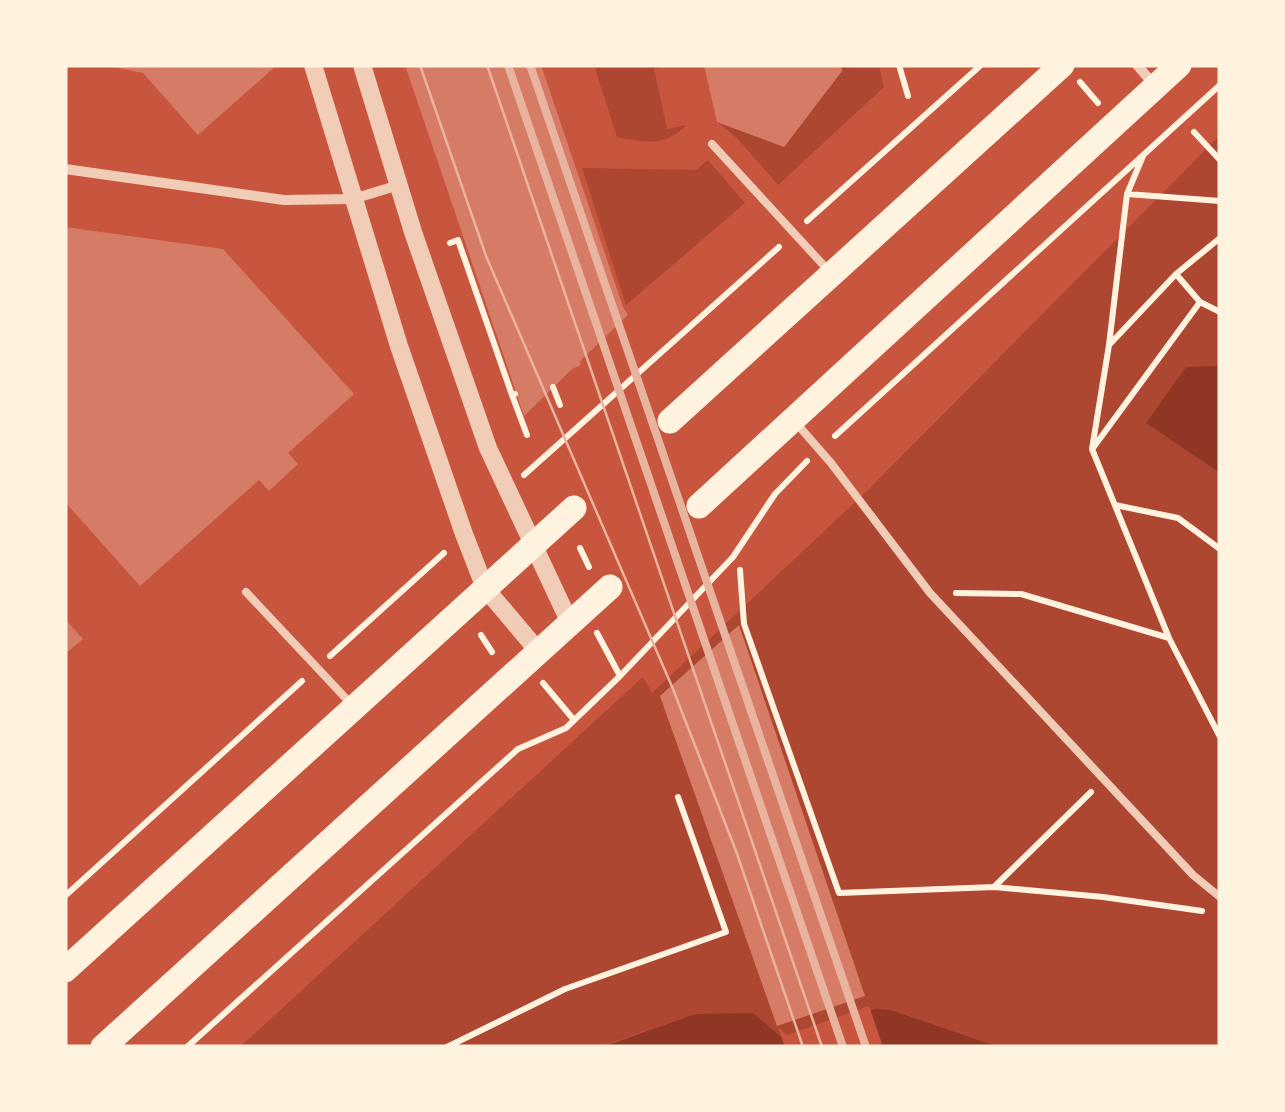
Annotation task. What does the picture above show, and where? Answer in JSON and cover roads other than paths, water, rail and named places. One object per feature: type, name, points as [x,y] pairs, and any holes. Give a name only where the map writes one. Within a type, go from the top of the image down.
[{"type":"main road","points":[[670,421],[1062,65]]},
{"type":"main road","points":[[699,506],[1179,65]]},
{"type":"main road","points":[[65,970],[574,508]]},
{"type":"main road","points":[[104,1047],[610,587]]},
{"type":"street","points":[[312,65],[444,477],[485,588],[539,652]]},
{"type":"street","points":[[362,65],[488,448],[570,623]]},
{"type":"street","points":[[1137,65],[1156,86]]},
{"type":"street","points":[[65,169],[284,200],[353,198],[399,185]]},
{"type":"lane","points":[[712,144],[832,274]]},
{"type":"lane","points":[[794,421],[930,593],[1103,781],[1193,875],[1220,897]]},
{"type":"lane","points":[[246,592],[354,707]]},
{"type":"tram line","points":[[420,65],[486,256],[673,689],[736,851],[803,1047]]},
{"type":"tram line","points":[[487,65],[822,1047]]},
{"type":"railway","points":[[508,65],[843,1047]]},
{"type":"railway","points":[[530,65],[866,1047]]}]
